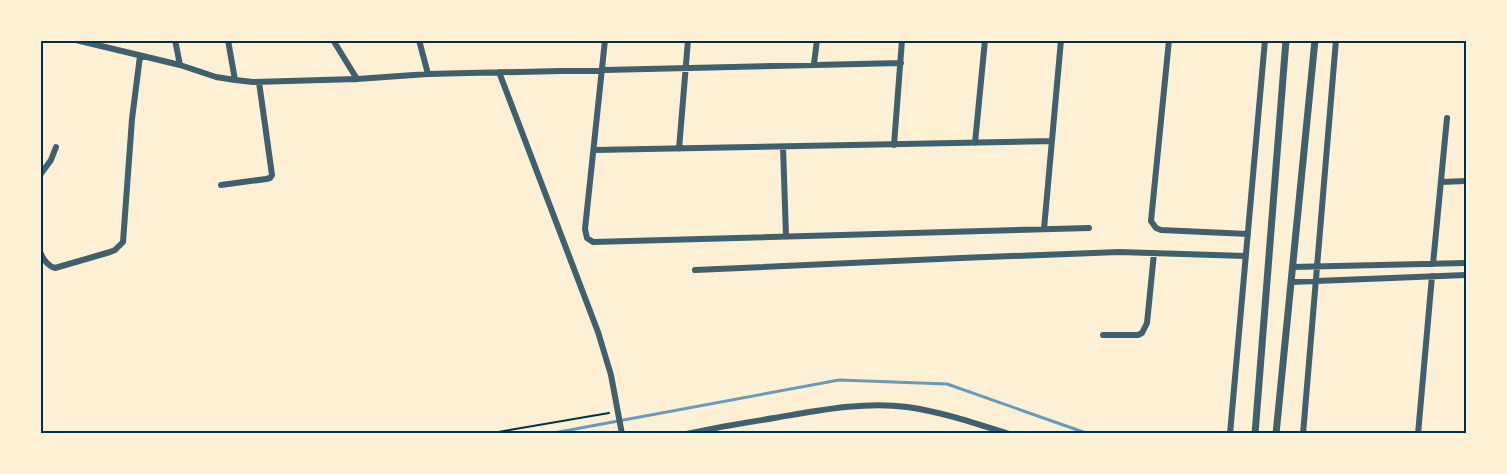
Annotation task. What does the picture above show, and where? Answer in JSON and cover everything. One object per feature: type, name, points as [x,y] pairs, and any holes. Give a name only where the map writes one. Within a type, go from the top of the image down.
[{"type":"street","points":[[76,40],[180,65],[216,77],[259,82],[428,74],[901,63]]},
{"type":"street","points":[[176,40],[180,65]]},
{"type":"street","points":[[228,40],[236,80]]},
{"type":"street","points":[[333,40],[357,79]]},
{"type":"street","points":[[419,40],[428,74]]},
{"type":"street","points":[[605,40],[585,229],[587,238],[593,242],[1089,228]]},
{"type":"street","points":[[679,149],[688,40]]},
{"type":"street","points":[[814,64],[817,40]]},
{"type":"street","points":[[894,145],[902,40]]},
{"type":"street","points":[[975,143],[985,40]]},
{"type":"street","points":[[1044,229],[1061,40]]},
{"type":"street","points":[[1169,40],[1151,221],[1156,228],[1161,230],[1248,234]]},
{"type":"street","points":[[1230,434],[1265,40]]},
{"type":"street","points":[[1255,434],[1286,40]]},
{"type":"street","points":[[1276,434],[1315,40]]},
{"type":"street","points":[[1303,434],[1336,40]]},
{"type":"street","points":[[40,252],[46,263],[55,268],[110,252],[123,242],[132,119],[140,56]]},
{"type":"street","points":[[499,72],[598,332],[611,375],[622,434]]},
{"type":"street","points":[[221,185],[266,179],[272,175],[259,82]]},
{"type":"street","points":[[1433,264],[1447,118]]},
{"type":"street","points":[[594,150],[1052,141]]},
{"type":"street","points":[[40,175],[51,160],[56,147]]},
{"type":"street","points":[[783,147],[786,236]]},
{"type":"street","points":[[1441,182],[1467,181]]},
{"type":"street","points":[[695,270],[1119,252],[1246,256]]},
{"type":"street","points":[[1103,335],[1138,335],[1145,328],[1154,254]]},
{"type":"street","points":[[1293,267],[1467,263]]},
{"type":"street","points":[[1291,282],[1467,275]]},
{"type":"street","points":[[1418,434],[1432,276]]},
{"type":"street","points":[[687,434],[810,412],[872,406],[905,407],[944,414],[1009,434]]},
{"type":"path","points":[[486,434],[619,414]]},
{"type":"waterway","points":[[548,434],[839,380],[947,384],[1089,434]]}]
